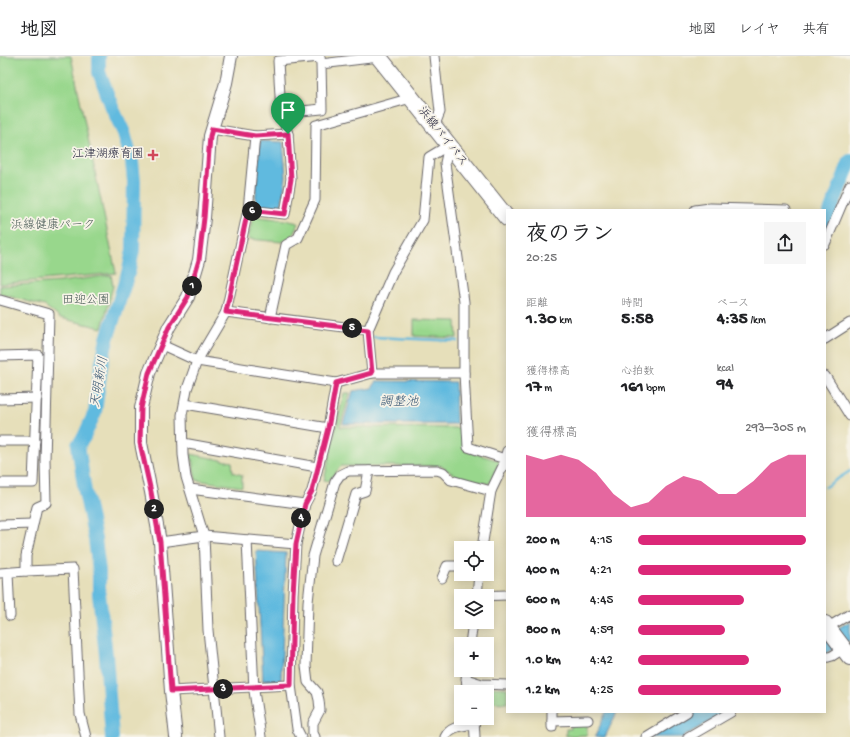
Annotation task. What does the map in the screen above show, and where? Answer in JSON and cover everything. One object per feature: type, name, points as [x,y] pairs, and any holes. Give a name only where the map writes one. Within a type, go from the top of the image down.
[{"type":"highway","name":"浜線バイパス","points":[[379,56],[506,217]]},
{"type":"highway","points":[[827,627],[845,651]]},
{"type":"street","points":[[176,737],[171,691],[160,542],[140,443],[141,408],[149,373],[169,327],[188,297],[199,260],[204,218],[210,136],[226,83],[230,56]]},
{"type":"street","points":[[321,64],[379,56]]},
{"type":"street","points":[[434,56],[440,112],[434,127]]},
{"type":"street","points":[[248,210],[285,214],[291,179],[288,134],[281,113],[278,61],[320,57],[322,109],[281,113]]},
{"type":"street","points":[[270,318],[286,245],[298,238],[315,200],[316,125],[411,98]]},
{"type":"street","points":[[212,129],[255,136],[288,134]]},
{"type":"street","points":[[219,737],[208,630],[204,536],[186,477],[183,455],[182,415],[187,389],[197,361],[226,312],[248,210],[255,136]]},
{"type":"street","points":[[372,373],[368,330],[393,272],[423,220],[429,157],[449,146]]},
{"type":"street","points":[[449,146],[445,163],[464,302],[464,373],[468,447],[506,455],[503,466],[491,491],[483,541]]},
{"type":"street","points":[[826,242],[850,185]]},
{"type":"street","points":[[708,209],[754,209]]},
{"type":"street","points":[[826,218],[834,222]]},
{"type":"street","points":[[0,300],[49,314],[45,460],[46,504],[37,507],[26,556],[26,571]]},
{"type":"street","points":[[226,312],[368,330]]},
{"type":"street","points":[[826,338],[850,324]]},
{"type":"street","points":[[162,345],[197,361],[336,383],[372,373],[464,373]]},
{"type":"street","points":[[0,356],[38,355],[34,483],[0,483]]},
{"type":"street","points":[[826,378],[850,416]]},
{"type":"street","points":[[301,737],[297,729],[291,685],[293,594],[296,544],[305,504],[312,491],[328,428],[336,383]]},
{"type":"street","points":[[0,399],[37,398]]},
{"type":"street","points":[[184,404],[328,428]]},
{"type":"street","points":[[0,441],[35,441]]},
{"type":"street","points":[[183,443],[317,467]]},
{"type":"street","points":[[315,737],[313,733],[313,723],[320,710],[317,692],[308,682],[306,666],[308,602],[313,556],[335,482],[340,475],[348,471],[437,470],[443,472],[451,480],[491,491]]},
{"type":"street","points":[[336,561],[356,494],[365,491],[369,471]]},
{"type":"street","points":[[190,489],[305,504]]},
{"type":"street","points":[[0,525],[33,524]]},
{"type":"street","points":[[160,542],[204,536],[296,544]]},
{"type":"street","points":[[247,540],[254,687],[261,737]]},
{"type":"street","points":[[442,578],[447,566],[454,566]]},
{"type":"street","points":[[10,616],[4,573],[73,569],[80,714],[86,737]]},
{"type":"street","points":[[494,596],[506,596]]},
{"type":"street","points":[[827,627],[850,614]]},
{"type":"street","points":[[826,658],[845,651]]},
{"type":"street","points":[[471,677],[482,684],[506,686]]},
{"type":"street","points":[[171,691],[291,685]]},
{"type":"street","points":[[646,737],[685,713]]},
{"type":"street","points":[[688,737],[729,713]]},
{"type":"street","points":[[552,720],[568,724],[588,720]]},
{"type":"street","points":[[444,737],[456,727],[462,725]]},
{"type":"street","points":[[474,725],[474,737]]},
{"type":"green space","name":"浜線健康パーク","points":[[0,56],[71,56],[116,273],[0,284]]},
{"type":"green space","points":[[253,216],[298,223],[293,235],[282,242],[248,239]]},
{"type":"green space","name":"田迎公園","points":[[111,275],[113,286],[102,328],[60,318],[45,306],[0,294],[0,286],[60,282]]},
{"type":"green space","points":[[414,320],[456,321],[457,338],[414,336]]},
{"type":"green space","points":[[344,393],[350,393],[340,427],[462,428],[464,450],[500,461],[489,484],[456,476],[441,466],[341,466],[329,481],[324,480]]},
{"type":"green space","points":[[191,454],[232,462],[233,472],[242,475],[242,487],[196,480]]},
{"type":"green space","points":[[494,687],[506,688],[506,703],[494,702]]},
{"type":"green space","points":[[573,723],[587,723],[587,735],[566,736],[566,729],[571,729],[571,725]]},
{"type":"water","points":[[260,141],[283,142],[286,177],[281,208],[255,205]]},
{"type":"water","name":"調整池","points":[[377,381],[455,382],[456,424],[343,424],[353,391],[372,388]]},
{"type":"water","points":[[256,551],[286,553],[281,680],[263,681]]},
{"type":"water","points":[[850,621],[850,640],[826,653],[826,635]]},
{"type":"water","points":[[606,713],[617,713],[605,737],[595,737]]},
{"type":"water","points":[[692,713],[724,713],[683,737],[651,737]]},
{"type":"waterway","name":"天明新川","points":[[99,56],[99,72],[112,107],[124,133],[132,162],[134,181],[133,250],[129,270],[107,339],[101,367],[95,412],[84,437],[78,445],[85,492],[95,539],[99,571],[99,594],[106,655],[112,737]]},
{"type":"waterway","points":[[826,222],[850,161]]},
{"type":"waterway","points":[[844,175],[850,172]]},
{"type":"waterway","points":[[374,337],[458,341]]},
{"type":"waterway","points":[[826,486],[850,471]]},
{"type":"place","name":"江津湖療育園","points":[[153,155]]},
{"type":"route","points":[[212,129],[255,136],[288,134],[291,179],[285,214],[248,210],[242,244],[226,312],[368,330],[372,373],[336,383],[328,428],[312,491],[305,504],[296,544],[293,594],[291,685],[171,691],[160,542],[140,443],[141,408],[149,373],[169,327],[188,297],[199,260],[204,218],[210,136],[212,129]]}]
